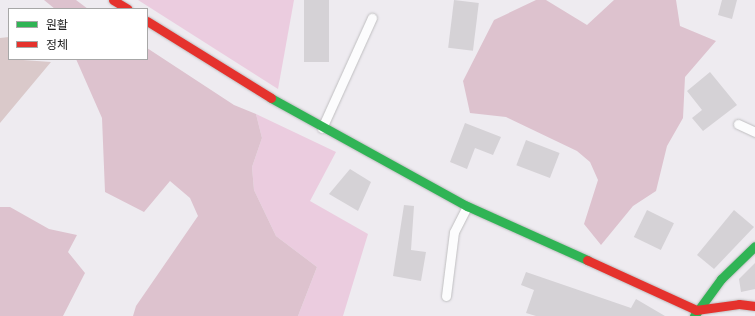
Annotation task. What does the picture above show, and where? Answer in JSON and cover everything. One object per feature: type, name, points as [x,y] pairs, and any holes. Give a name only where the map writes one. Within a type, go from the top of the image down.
[{"type":"street","points":[[113,0],[126,8]]},
{"type":"street","points":[[148,22],[322,128],[467,206],[695,313],[739,304],[755,306]]},
{"type":"street","points":[[695,313],[755,246]]},
{"type":"lane","points":[[322,128],[372,18]]},
{"type":"lane","points":[[738,124],[755,132]]},
{"type":"lane","points":[[446,296],[454,232],[467,206]]},
{"type":"shaded area","points":[[44,0],[76,0],[87,8],[54,8]]},
{"type":"shaded area","points":[[138,0],[294,0],[278,89]]},
{"type":"shaded area","points":[[536,0],[546,0],[587,25],[614,0],[676,0],[680,26],[716,41],[685,77],[683,118],[667,146],[656,191],[633,206],[601,245],[584,224],[598,180],[590,162],[577,151],[506,117],[470,113],[463,81],[494,20]]},
{"type":"shaded area","points":[[8,37],[8,60],[51,62],[0,123],[0,38]]},
{"type":"shaded area","points":[[148,49],[234,105],[256,114],[262,138],[252,167],[254,190],[276,236],[317,267],[298,316],[133,316],[136,306],[198,216],[190,198],[170,181],[144,212],[105,192],[102,118],[76,60],[148,60]]},
{"type":"shaded area","points":[[256,114],[336,152],[310,201],[368,234],[343,316],[298,316],[317,267],[276,236],[254,190],[252,167],[262,138]]},
{"type":"shaded area","points":[[0,207],[10,207],[49,229],[77,235],[68,252],[85,273],[63,316],[0,316]]},
{"type":"building","points":[[304,0],[329,0],[329,62],[304,62]]},
{"type":"building","points":[[454,0],[479,3],[473,51],[448,48]]},
{"type":"building","points":[[722,0],[737,0],[732,19],[718,15]]},
{"type":"building","points":[[710,72],[737,105],[703,131],[692,118],[702,110],[687,91]]},
{"type":"building","points":[[465,123],[501,137],[493,155],[475,148],[467,169],[450,162]]},
{"type":"building","points":[[526,140],[560,153],[550,178],[516,165]]},
{"type":"building","points":[[350,169],[371,182],[358,211],[329,194]]},
{"type":"building","points":[[404,205],[414,206],[411,250],[426,252],[421,281],[393,276]]},
{"type":"building","points":[[647,210],[674,223],[661,250],[634,237]]},
{"type":"building","points":[[734,210],[754,227],[714,269],[697,255]]},
{"type":"building","points":[[755,263],[755,289],[741,292],[739,279]]},
{"type":"building","points":[[526,272],[631,308],[636,299],[665,316],[536,316],[526,313],[534,290],[521,285]]},
{"type":"traffic: fast","points":[[271,98],[467,206],[587,260]]},
{"type":"traffic: fast","points":[[694,316],[721,279],[755,246]]},
{"type":"traffic: jam","points":[[113,0],[126,8]]},
{"type":"traffic: jam","points":[[148,22],[271,98]]},
{"type":"traffic: jam","points":[[587,260],[696,310],[739,304],[755,306]]}]
